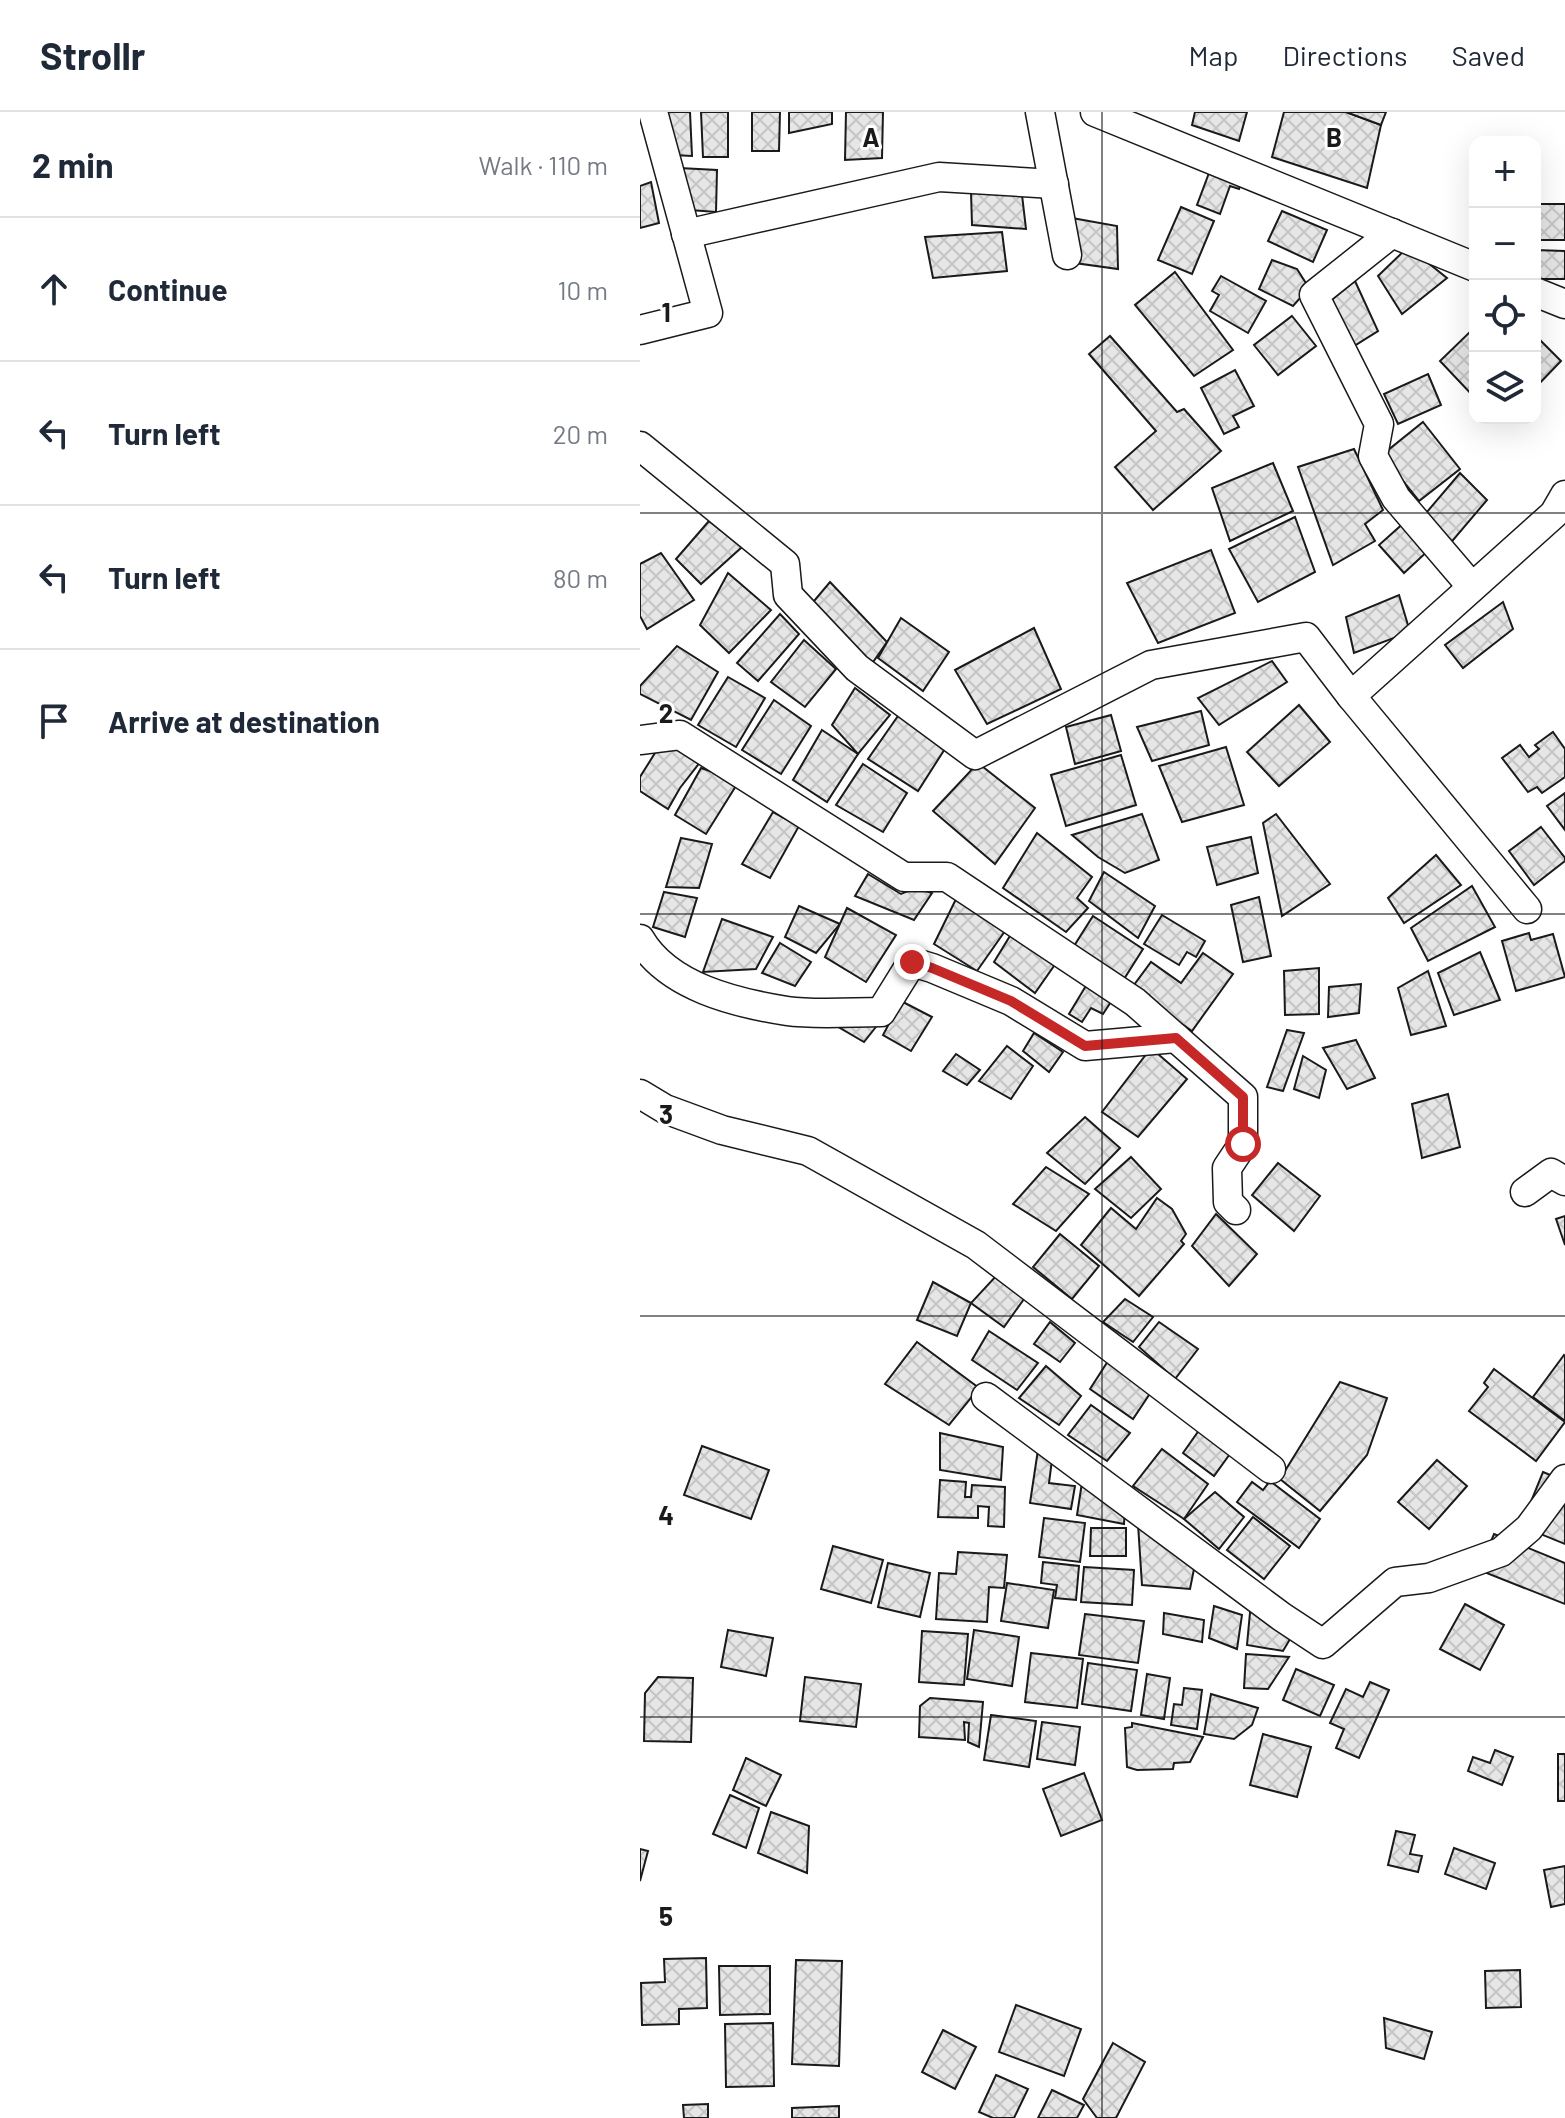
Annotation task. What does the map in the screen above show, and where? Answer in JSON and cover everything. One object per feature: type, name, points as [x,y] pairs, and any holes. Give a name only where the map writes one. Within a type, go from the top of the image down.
[{"type":"street","points":[[640,330],[708,313],[653,112]]},
{"type":"street","points":[[1040,112],[1067,255]]},
{"type":"street","points":[[1095,112],[1469,265]]},
{"type":"street","points":[[686,234],[939,177],[1054,184]]},
{"type":"street","points":[[1392,233],[1314,295],[1379,424],[1373,456],[1396,498],[1472,587]]},
{"type":"street","points":[[1541,294],[1565,304]]},
{"type":"street","points":[[640,446],[785,564],[788,595],[857,668],[975,755],[1151,665],[1306,637],[1527,909]]},
{"type":"street","points":[[1351,696],[1554,514],[1565,495]]},
{"type":"street","points":[[640,740],[680,735],[904,877],[947,877],[1135,1002],[1243,1097],[1243,1144],[1227,1168],[1228,1202],[1236,1210]]},
{"type":"street","points":[[640,939],[646,950],[673,974],[712,994],[789,1012],[881,1012],[912,962],[1011,1001],[1085,1046],[1176,1038]]},
{"type":"street","points":[[640,1094],[665,1109],[722,1130],[808,1151],[976,1245],[1271,1469]]},
{"type":"street","points":[[1525,1192],[1551,1173],[1565,1181]]},
{"type":"street","points":[[986,1397],[1282,1617],[1323,1644],[1395,1582],[1429,1578],[1501,1552],[1529,1528],[1565,1479]]},
{"type":"building","points":[[661,112],[690,112],[692,156],[673,155]]},
{"type":"building","points":[[701,112],[728,112],[728,157],[703,157]]},
{"type":"building","points":[[752,112],[780,112],[779,151],[752,151]]},
{"type":"building","points":[[789,112],[832,112],[832,124],[789,133]]},
{"type":"building","points":[[846,112],[883,112],[882,158],[845,160]]},
{"type":"building","points":[[1195,112],[1247,112],[1239,141],[1192,125]]},
{"type":"building","points":[[1284,112],[1346,112],[1381,125],[1367,188],[1272,157]]},
{"type":"building","points":[[1346,112],[1386,112],[1381,125]]},
{"type":"building","points":[[1212,165],[1243,177],[1239,189],[1230,186],[1220,214],[1197,205]]},
{"type":"building","points":[[679,168],[717,170],[716,212],[690,210]]},
{"type":"building","points":[[651,182],[659,223],[640,228],[640,186]]},
{"type":"building","points":[[971,192],[1022,195],[1026,229],[972,225]]},
{"type":"building","points":[[1541,204],[1565,204],[1565,240],[1541,240]]},
{"type":"building","points":[[1181,207],[1214,221],[1192,274],[1158,260]]},
{"type":"building","points":[[1282,211],[1327,230],[1313,262],[1268,241]]},
{"type":"building","points":[[1072,218],[1117,226],[1118,269],[1075,263]]},
{"type":"building","points":[[1002,232],[1007,271],[933,278],[925,237]]},
{"type":"building","points":[[1408,247],[1447,278],[1402,314],[1378,276]]},
{"type":"building","points":[[1541,250],[1565,251],[1565,279],[1541,279]]},
{"type":"building","points":[[1272,260],[1297,269],[1309,288],[1293,306],[1259,289]]},
{"type":"building","points":[[1175,272],[1233,350],[1194,376],[1135,305]]},
{"type":"building","points":[[1221,276],[1266,301],[1248,333],[1210,311],[1219,295],[1212,291]]},
{"type":"building","points":[[1355,281],[1378,331],[1354,346],[1329,302]]},
{"type":"building","points":[[1292,316],[1316,346],[1278,375],[1254,345]]},
{"type":"building","points":[[1469,333],[1469,392],[1440,361]]},
{"type":"building","points":[[1110,336],[1177,412],[1184,409],[1221,451],[1153,510],[1115,467],[1156,431],[1089,354]]},
{"type":"building","points":[[1541,341],[1561,361],[1541,382]]},
{"type":"building","points":[[1235,370],[1254,406],[1233,416],[1239,427],[1224,434],[1201,388]]},
{"type":"building","points":[[1428,374],[1441,405],[1398,424],[1384,394]]},
{"type":"building","points":[[1423,422],[1460,469],[1419,501],[1382,455]]},
{"type":"building","points":[[1354,449],[1383,510],[1365,524],[1375,541],[1333,565],[1298,467]]},
{"type":"building","points":[[1273,463],[1293,511],[1230,541],[1212,488]]},
{"type":"building","points":[[1460,473],[1487,500],[1448,546],[1421,519]]},
{"type":"building","points":[[1295,517],[1315,572],[1258,602],[1229,549]]},
{"type":"building","points":[[709,521],[742,547],[701,584],[676,559]]},
{"type":"building","points":[[1406,521],[1431,548],[1404,573],[1379,545]]},
{"type":"building","points":[[1211,550],[1235,613],[1158,643],[1127,583]]},
{"type":"building","points":[[661,553],[694,600],[647,629],[640,616],[640,564]]},
{"type":"building","points":[[728,573],[771,610],[729,653],[700,625]]},
{"type":"building","points":[[830,582],[887,642],[871,665],[809,607]]},
{"type":"building","points":[[1399,595],[1410,632],[1354,653],[1346,617]]},
{"type":"building","points":[[1503,602],[1513,629],[1463,668],[1445,645]]},
{"type":"building","points":[[780,614],[799,634],[758,681],[737,663]]},
{"type":"building","points":[[901,618],[949,652],[923,691],[878,658]]},
{"type":"building","points":[[1034,628],[1061,689],[987,724],[955,670]]},
{"type":"building","points":[[804,640],[836,669],[805,707],[771,682]]},
{"type":"building","points":[[677,646],[718,672],[691,720],[640,694],[640,686]]},
{"type":"building","points":[[1272,661],[1287,682],[1219,725],[1198,698]]},
{"type":"building","points":[[728,677],[765,698],[736,747],[698,725]]},
{"type":"building","points":[[855,688],[890,715],[858,754],[832,725]]},
{"type":"building","points":[[774,700],[811,726],[781,774],[742,750]]},
{"type":"building","points":[[1299,705],[1330,742],[1279,786],[1247,752]]},
{"type":"building","points":[[1201,711],[1209,745],[1152,761],[1137,727]]},
{"type":"building","points":[[900,713],[948,744],[918,791],[868,759]]},
{"type":"building","points":[[1111,715],[1121,751],[1075,764],[1066,727]]},
{"type":"building","points":[[822,730],[858,754],[827,802],[793,780]]},
{"type":"building","points":[[1553,732],[1565,749],[1565,777],[1542,793],[1537,787],[1528,792],[1502,758],[1520,745],[1529,757],[1539,749],[1535,745]]},
{"type":"building","points":[[677,743],[701,761],[668,809],[640,791],[640,777],[660,745]]},
{"type":"building","points":[[1226,747],[1244,805],[1182,822],[1159,766]]},
{"type":"building","points":[[1121,755],[1136,805],[1066,826],[1051,775]]},
{"type":"building","points":[[978,763],[1035,808],[995,864],[933,811]]},
{"type":"building","points":[[863,764],[907,793],[883,832],[836,805]]},
{"type":"building","points":[[701,768],[739,781],[706,834],[675,815]]},
{"type":"building","points":[[1565,793],[1565,830],[1547,806]]},
{"type":"building","points":[[773,812],[799,826],[770,878],[742,864]]},
{"type":"building","points":[[1142,814],[1159,860],[1125,873],[1098,857],[1072,835]]},
{"type":"building","points":[[1276,814],[1330,884],[1282,916],[1263,823]]},
{"type":"building","points":[[1541,827],[1565,861],[1534,885],[1509,851]]},
{"type":"building","points":[[1037,833],[1092,877],[1077,898],[1088,908],[1066,932],[1003,888]]},
{"type":"building","points":[[1251,837],[1258,873],[1217,885],[1207,847]]},
{"type":"building","points":[[681,838],[712,844],[699,888],[666,887]]},
{"type":"building","points":[[1436,855],[1461,885],[1404,923],[1388,898]]},
{"type":"building","points":[[1104,872],[1155,906],[1138,938],[1089,901]]},
{"type":"building","points":[[868,874],[901,894],[915,888],[932,893],[914,920],[855,896]]},
{"type":"building","points":[[1472,886],[1495,927],[1428,961],[1411,928]]},
{"type":"building","points":[[664,892],[697,898],[685,937],[653,927]]},
{"type":"building","points":[[957,897],[1005,931],[977,971],[934,944]]},
{"type":"building","points":[[1259,897],[1271,956],[1243,962],[1231,905]]},
{"type":"building","points":[[799,906],[840,924],[816,953],[785,937]]},
{"type":"building","points":[[847,908],[896,935],[866,982],[825,957]]},
{"type":"building","points":[[1162,915],[1205,941],[1196,957],[1187,952],[1179,965],[1144,944]]},
{"type":"building","points":[[1093,916],[1143,949],[1124,979],[1074,946]]},
{"type":"building","points":[[722,919],[773,937],[756,969],[703,972]]},
{"type":"building","points":[[1013,931],[1056,963],[1035,993],[994,962]]},
{"type":"building","points":[[1529,933],[1531,940],[1553,934],[1565,977],[1516,991],[1502,941]]},
{"type":"building","points":[[780,943],[811,962],[795,986],[762,973]]},
{"type":"building","points":[[1480,952],[1500,1000],[1454,1015],[1438,973]]},
{"type":"building","points":[[1203,953],[1233,974],[1192,1031],[1131,989],[1151,962],[1181,983]]},
{"type":"building","points":[[1319,968],[1319,1014],[1285,1015],[1284,971]]},
{"type":"building","points":[[1428,971],[1446,1026],[1411,1035],[1398,988]]},
{"type":"building","points":[[1090,979],[1116,994],[1103,1014],[1091,1008],[1082,1022],[1069,1014]]},
{"type":"building","points":[[1361,984],[1359,1013],[1328,1017],[1329,987]]},
{"type":"building","points":[[901,1001],[932,1017],[911,1051],[883,1035]]},
{"type":"building","points":[[883,1018],[864,1042],[835,1025]]},
{"type":"building","points":[[1287,1030],[1304,1033],[1283,1091],[1267,1087]]},
{"type":"building","points":[[1034,1033],[1063,1052],[1049,1072],[1023,1051]]},
{"type":"building","points":[[1356,1040],[1375,1078],[1347,1089],[1323,1048]]},
{"type":"building","points":[[1007,1046],[1033,1066],[1011,1099],[979,1081]]},
{"type":"building","points":[[1151,1048],[1187,1079],[1138,1137],[1102,1112]]},
{"type":"building","points":[[956,1054],[980,1070],[967,1085],[943,1071]]},
{"type":"building","points":[[1303,1056],[1326,1070],[1319,1098],[1294,1089]]},
{"type":"building","points":[[1448,1094],[1460,1147],[1422,1158],[1412,1104]]},
{"type":"building","points":[[1085,1117],[1120,1148],[1085,1184],[1047,1153]]},
{"type":"building","points":[[1131,1157],[1161,1189],[1131,1218],[1095,1189]]},
{"type":"building","points":[[1278,1163],[1320,1196],[1294,1231],[1252,1195]]},
{"type":"building","points":[[1046,1167],[1089,1194],[1056,1231],[1013,1204]]},
{"type":"building","points":[[1157,1198],[1172,1209],[1186,1234],[1181,1241],[1184,1244],[1139,1296],[1081,1245],[1111,1208],[1136,1229]]},
{"type":"building","points":[[1216,1214],[1257,1254],[1229,1286],[1192,1246]]},
{"type":"building","points":[[1565,1216],[1565,1245],[1556,1219]]},
{"type":"building","points":[[1060,1234],[1099,1266],[1072,1299],[1033,1267]]},
{"type":"building","points":[[996,1276],[1024,1299],[1004,1327],[971,1303]]},
{"type":"building","points":[[933,1282],[971,1303],[957,1336],[917,1320]]},
{"type":"building","points":[[1125,1299],[1153,1317],[1133,1342],[1103,1322]]},
{"type":"building","points":[[1050,1322],[1075,1343],[1060,1362],[1034,1344]]},
{"type":"building","points":[[1159,1322],[1198,1349],[1175,1379],[1139,1347]]},
{"type":"building","points":[[989,1331],[1038,1363],[1017,1390],[972,1360]]},
{"type":"building","points":[[917,1342],[979,1388],[949,1425],[885,1384]]},
{"type":"building","points":[[1565,1356],[1565,1421],[1533,1397]]},
{"type":"building","points":[[1110,1358],[1153,1389],[1133,1419],[1090,1389]]},
{"type":"building","points":[[1046,1366],[1081,1396],[1059,1425],[1019,1398]]},
{"type":"building","points":[[1494,1369],[1565,1422],[1536,1461],[1469,1411],[1488,1387],[1484,1383]]},
{"type":"building","points":[[1340,1382],[1387,1398],[1367,1455],[1320,1511],[1280,1479]]},
{"type":"building","points":[[1091,1405],[1130,1433],[1107,1461],[1068,1435]]},
{"type":"building","points":[[1200,1429],[1232,1451],[1214,1476],[1183,1453]]},
{"type":"building","points":[[940,1433],[1003,1447],[1001,1480],[940,1470]]},
{"type":"building","points":[[1039,1443],[1053,1452],[1049,1483],[1075,1486],[1071,1509],[1030,1503]]},
{"type":"building","points":[[702,1446],[769,1470],[751,1519],[684,1495]]},
{"type":"building","points":[[1162,1449],[1208,1484],[1184,1519],[1133,1486]]},
{"type":"building","points":[[1437,1460],[1467,1486],[1429,1529],[1398,1502]]},
{"type":"building","points":[[1543,1472],[1565,1481],[1565,1544],[1521,1526]]},
{"type":"building","points":[[1083,1476],[1125,1505],[1124,1524],[1077,1515]]},
{"type":"building","points":[[940,1480],[966,1482],[965,1497],[971,1497],[972,1485],[1005,1487],[1004,1527],[988,1526],[989,1507],[978,1506],[978,1518],[938,1517]]},
{"type":"building","points":[[1270,1481],[1320,1519],[1299,1548],[1237,1502],[1252,1482],[1263,1490]]},
{"type":"building","points":[[1215,1492],[1244,1517],[1219,1549],[1184,1519]]},
{"type":"building","points":[[1253,1517],[1290,1546],[1264,1579],[1227,1550]]},
{"type":"building","points":[[1044,1518],[1085,1523],[1080,1562],[1039,1557]]},
{"type":"building","points":[[1138,1524],[1196,1559],[1190,1589],[1142,1585]]},
{"type":"building","points":[[1091,1528],[1126,1528],[1126,1556],[1090,1556]]},
{"type":"building","points":[[1494,1534],[1565,1563],[1565,1604],[1479,1570]]},
{"type":"building","points":[[833,1546],[883,1560],[871,1603],[821,1589]]},
{"type":"building","points":[[958,1552],[1007,1555],[1004,1588],[989,1587],[987,1622],[936,1619],[939,1573],[956,1574]]},
{"type":"building","points":[[1043,1562],[1079,1566],[1076,1600],[1055,1598],[1057,1585],[1041,1583]]},
{"type":"building","points":[[888,1563],[930,1573],[920,1617],[878,1607]]},
{"type":"building","points":[[1084,1567],[1134,1570],[1132,1605],[1081,1602]]},
{"type":"building","points":[[1007,1583],[1054,1590],[1048,1628],[1001,1621]]},
{"type":"building","points":[[1251,1602],[1293,1634],[1283,1651],[1247,1645]]},
{"type":"building","points":[[1465,1604],[1504,1625],[1480,1670],[1440,1649]]},
{"type":"building","points":[[1214,1606],[1242,1615],[1237,1649],[1209,1638]]},
{"type":"building","points":[[1164,1613],[1204,1620],[1202,1642],[1163,1634]]},
{"type":"building","points":[[1085,1614],[1144,1621],[1138,1663],[1079,1655]]},
{"type":"building","points":[[728,1630],[773,1638],[766,1676],[721,1667]]},
{"type":"building","points":[[974,1630],[1019,1637],[1012,1686],[967,1679]]},
{"type":"building","points":[[922,1631],[968,1634],[964,1685],[919,1682]]},
{"type":"building","points":[[1031,1653],[1083,1659],[1077,1708],[1025,1702]]},
{"type":"building","points":[[1246,1654],[1289,1657],[1268,1689],[1244,1688]]},
{"type":"building","points":[[1088,1663],[1137,1670],[1131,1711],[1082,1704]]},
{"type":"building","points":[[1296,1669],[1334,1685],[1320,1716],[1283,1700]]},
{"type":"building","points":[[1147,1674],[1170,1678],[1164,1719],[1141,1715]]},
{"type":"building","points":[[658,1677],[693,1678],[691,1742],[644,1741],[645,1693]]},
{"type":"building","points":[[805,1677],[861,1684],[856,1727],[800,1721]]},
{"type":"building","points":[[1370,1682],[1389,1690],[1359,1758],[1336,1748],[1344,1729],[1330,1723],[1346,1689],[1363,1697]]},
{"type":"building","points":[[1184,1688],[1202,1690],[1197,1729],[1171,1725],[1174,1704],[1182,1705]]},
{"type":"building","points":[[1211,1694],[1258,1708],[1252,1725],[1234,1739],[1204,1734]]},
{"type":"building","points":[[930,1698],[983,1702],[979,1747],[968,1742],[969,1723],[964,1722],[965,1740],[919,1737],[920,1706]]},
{"type":"building","points":[[991,1715],[1036,1721],[1029,1767],[984,1760]]},
{"type":"building","points":[[1042,1722],[1080,1727],[1075,1765],[1037,1759]]},
{"type":"building","points":[[1132,1723],[1203,1737],[1190,1762],[1174,1763],[1173,1769],[1137,1770],[1127,1767],[1125,1728],[1132,1727]]},
{"type":"building","points":[[1263,1734],[1311,1747],[1297,1797],[1250,1785]]},
{"type":"building","points":[[1495,1750],[1513,1757],[1502,1785],[1468,1771],[1473,1757],[1490,1763]]},
{"type":"building","points":[[1558,1754],[1565,1754],[1565,1801],[1558,1801]]},
{"type":"building","points":[[746,1758],[781,1775],[766,1806],[733,1790]]},
{"type":"building","points":[[1084,1773],[1102,1820],[1061,1836],[1043,1789]]},
{"type":"building","points":[[730,1795],[759,1808],[746,1848],[713,1834]]},
{"type":"building","points":[[771,1812],[809,1826],[807,1873],[758,1853]]},
{"type":"building","points":[[1396,1831],[1415,1835],[1410,1854],[1422,1856],[1418,1872],[1388,1865]]},
{"type":"building","points":[[1454,1848],[1495,1863],[1486,1889],[1445,1874]]},
{"type":"building","points":[[640,1849],[648,1851],[640,1881]]},
{"type":"building","points":[[1565,1866],[1565,1904],[1551,1907],[1544,1870]]},
{"type":"building","points":[[706,1958],[707,2008],[679,2009],[679,2024],[642,2025],[641,1983],[665,1982],[664,1959]]},
{"type":"building","points":[[796,1960],[842,1961],[839,2066],[792,2064]]},
{"type":"building","points":[[719,1966],[770,1966],[770,2014],[720,2015]]},
{"type":"building","points":[[1520,1970],[1521,2007],[1486,2008],[1485,1971]]},
{"type":"building","points":[[1016,2005],[1081,2029],[1064,2076],[999,2052]]},
{"type":"building","points":[[1384,2018],[1432,2032],[1424,2059],[1386,2048]]},
{"type":"building","points":[[773,2023],[774,2086],[726,2087],[725,2024]]},
{"type":"building","points":[[943,2030],[976,2047],[955,2089],[922,2072]]},
{"type":"building","points":[[1113,2043],[1145,2062],[1116,2118],[1097,2118],[1083,2099]]},
{"type":"building","points":[[996,2075],[1028,2089],[1014,2118],[993,2118],[979,2112]]},
{"type":"building","points":[[1052,2090],[1084,2105],[1077,2118],[1038,2118]]},
{"type":"building","points":[[708,2104],[708,2118],[684,2118],[683,2105]]},
{"type":"building","points":[[839,2106],[839,2118],[792,2118],[792,2108]]},
{"type":"route","points":[[912,962],[1011,1001],[1085,1046],[1176,1038],[1243,1097],[1243,1144]]}]
